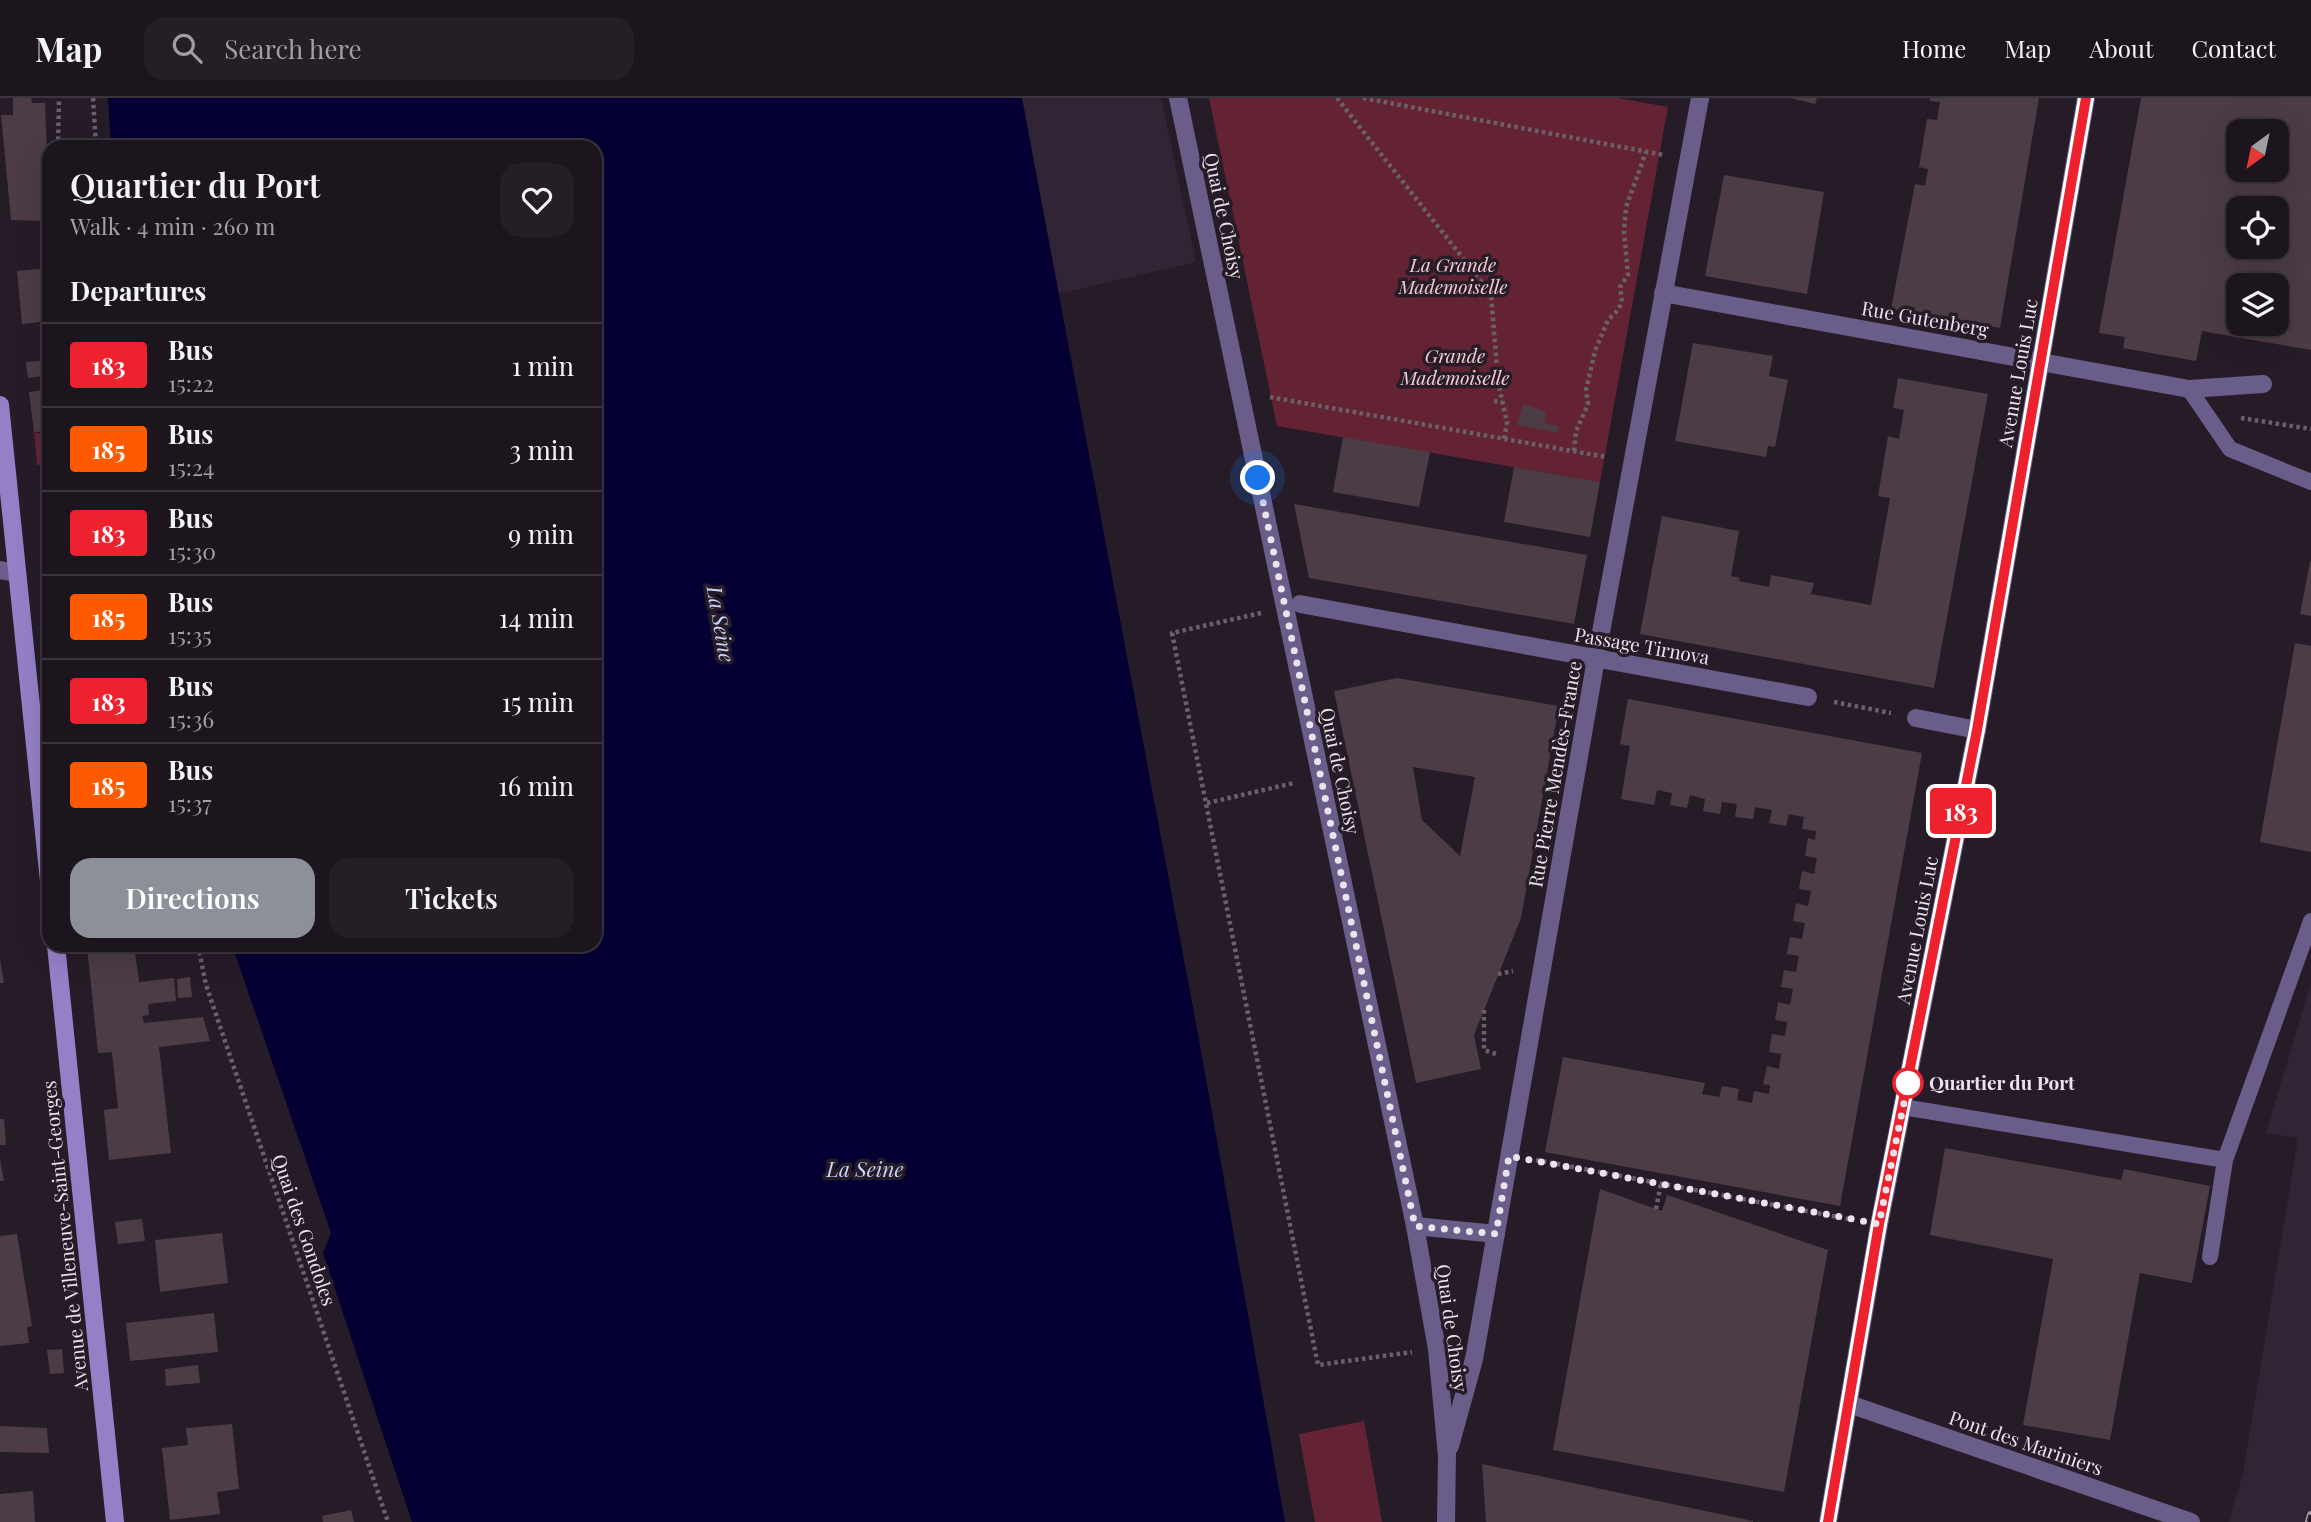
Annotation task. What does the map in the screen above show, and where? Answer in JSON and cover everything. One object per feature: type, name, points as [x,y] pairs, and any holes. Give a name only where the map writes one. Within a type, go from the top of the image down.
[{"type":"main road","points":[[0,405],[9,571],[42,827]]},
{"type":"main road","name":"Avenue de Villeneuve-Saint-Georges","points":[[57,952],[115,1522]]},
{"type":"street","name":"Quai de Choisy","points":[[1178,98],[1415,1226],[1437,1349],[1447,1456]]},
{"type":"street","name":"Rue Pierre Mendès-France","points":[[1447,1456],[1474,1359],[1596,659],[1700,98]]},
{"type":"street","name":"Avenue Louis Luc","points":[[1828,1522],[1879,1224],[1977,730],[2086,98]]},
{"type":"street","name":"Rue Gutenberg","points":[[1664,293],[2189,389],[2263,384]]},
{"type":"street","name":"Passage Tirnova","points":[[1300,604],[1808,697]]},
{"type":"street","points":[[1916,718],[1977,730]]},
{"type":"street","points":[[1415,1226],[1496,1234]]},
{"type":"street","name":"Pont des Mariniers","points":[[1849,1404],[2191,1522]]},
{"type":"street","points":[[1446,1522],[1447,1456]]},
{"type":"lane","points":[[2189,389],[2230,449],[2311,482]]},
{"type":"lane","points":[[2210,1257],[2225,1160],[2311,920]]},
{"type":"lane","points":[[1903,1107],[2225,1160]]},
{"type":"path","points":[[58,140],[59,98]]},
{"type":"path","points":[[93,98],[96,140]]},
{"type":"path","points":[[1337,98],[1491,295],[1502,402],[1507,422],[1504,439]]},
{"type":"path","points":[[1363,98],[1689,159]]},
{"type":"path","points":[[1574,451],[1576,431],[1588,404],[1586,390],[1595,351],[1608,320],[1622,302],[1620,287],[1628,275],[1624,231],[1626,207],[1646,152]]},
{"type":"path","points":[[1264,396],[1634,462]]},
{"type":"path","points":[[1494,401],[1502,402]]},
{"type":"path","points":[[2260,421],[2311,429]]},
{"type":"path","points":[[1261,612],[1172,633],[1318,1365],[1437,1349]]},
{"type":"path","points":[[1808,697],[1916,718]]},
{"type":"path","points":[[1207,803],[1298,782]]},
{"type":"path","name":"Quai des Gondoles","points":[[199,952],[206,985],[388,1522]]},
{"type":"path","points":[[1498,974],[1513,971]]},
{"type":"path","points":[[1484,1010],[1484,1050],[1496,1054]]},
{"type":"path","points":[[1509,1156],[1879,1224]]},
{"type":"path","points":[[1656,1209],[1661,1183]]},
{"type":"shaded area","points":[[1022,98],[1161,98],[1196,262],[1057,294]]},
{"type":"shaded area","points":[[2311,982],[2311,1522],[2229,1522],[2243,1473],[2298,1138],[2266,1133]]},
{"type":"green space","name":"La Grande Mademoiselle","points":[[1209,98],[1618,98],[1668,107],[1600,482],[1277,426]]},
{"type":"green space","points":[[34,432],[42,434],[42,464],[37,465]]},
{"type":"green space","points":[[1364,1421],[1382,1522],[1315,1522],[1299,1434]]},
{"type":"water","name":"La Seine","points":[[108,98],[1022,98],[1198,1034],[1285,1522],[412,1522],[323,1253],[331,1233],[234,952],[602,952],[602,140],[111,140]]},
{"type":"building","points":[[13,98],[31,98],[32,103],[45,103],[46,140],[42,140],[42,221],[11,220],[1,115],[13,115]]},
{"type":"building","points":[[1790,98],[1817,98],[1815,104]]},
{"type":"building","points":[[1930,98],[2039,98],[2000,328],[1891,309],[1915,184],[1925,186],[1928,169],[1919,167],[1927,119],[1937,120],[1940,102],[1930,101]]},
{"type":"building","points":[[2141,98],[2311,98],[2311,350],[2231,336],[2289,336],[2289,273],[2226,273],[2226,335],[2202,331],[2196,361],[2123,348],[2125,337],[2099,333]]},
{"type":"building","points":[[1724,175],[1824,192],[1807,294],[1705,276]]},
{"type":"building","points":[[42,269],[42,322],[22,324],[17,271]]},
{"type":"building","points":[[1693,343],[1773,356],[1769,376],[1788,380],[1775,447],[1768,446],[1766,457],[1675,441]]},
{"type":"building","points":[[42,361],[42,376],[28,378],[26,362]]},
{"type":"building","points":[[1898,378],[1988,394],[1934,688],[1640,634],[1662,516],[1739,531],[1731,576],[1740,578],[1739,581],[1769,587],[1771,575],[1814,583],[1811,594],[1871,605],[1890,498],[1878,496],[1888,436],[1899,439],[1904,410],[1893,408]]},
{"type":"building","points":[[42,390],[42,431],[34,432],[29,392]]},
{"type":"building","points":[[1523,404],[1546,412],[1544,423],[1558,426],[1558,433],[1517,425]]},
{"type":"building","points":[[1343,437],[1430,452],[1419,507],[1333,492]]},
{"type":"building","points":[[1514,467],[1600,482],[1590,537],[1504,522]]},
{"type":"building","points":[[1294,504],[1587,555],[1574,624],[1309,578]]},
{"type":"building","points":[[2311,562],[2311,616],[2300,614]]},
{"type":"building","points":[[2295,643],[2311,646],[2311,852],[2260,842]]},
{"type":"building","points":[[1397,678],[1559,706],[1521,918],[1474,1035],[1481,1069],[1416,1083],[1334,691]],"holes":[[[1413,767],[1475,777],[1460,856],[1422,820]]]},
{"type":"building","points":[[1628,699],[1922,753],[1840,1206],[1545,1152],[1563,1057],[1705,1083],[1702,1094],[1719,1097],[1722,1086],[1739,1089],[1737,1100],[1752,1103],[1754,1091],[1769,1094],[1770,1085],[1763,1084],[1767,1066],[1779,1069],[1781,1054],[1769,1052],[1772,1034],[1785,1036],[1787,1022],[1775,1020],[1778,1002],[1790,1005],[1793,989],[1781,987],[1784,970],[1796,972],[1799,956],[1787,954],[1790,937],[1802,939],[1805,923],[1793,921],[1796,903],[1808,906],[1811,891],[1799,889],[1802,871],[1814,874],[1817,858],[1805,856],[1808,838],[1815,840],[1816,831],[1802,829],[1804,817],[1789,814],[1786,826],[1769,823],[1772,810],[1755,807],[1753,819],[1735,817],[1737,804],[1722,802],[1720,814],[1703,811],[1705,799],[1690,795],[1687,808],[1670,805],[1672,793],[1657,790],[1654,805],[1621,799],[1630,746],[1620,744]]},
{"type":"building","points":[[88,952],[135,952],[139,982],[174,978],[176,1001],[148,1004],[149,1015],[142,1016],[144,1023],[203,1017],[210,1041],[159,1047],[171,1153],[109,1160],[104,1110],[118,1108],[112,1052],[98,1053]]},
{"type":"building","points":[[0,959],[4,983],[0,983]]},
{"type":"building","points":[[190,977],[192,997],[178,998],[177,979]]},
{"type":"building","points":[[0,1119],[4,1119],[6,1145],[0,1145]]},
{"type":"building","points":[[1945,1148],[2121,1180],[2124,1169],[2210,1186],[2192,1283],[2140,1273],[2110,1440],[2023,1425],[2053,1259],[1930,1235]]},
{"type":"building","points":[[0,1159],[4,1181],[0,1181]]},
{"type":"building","points":[[1600,1189],[1662,1211],[1667,1195],[1828,1250],[1784,1492],[1553,1450]]},
{"type":"building","points":[[142,1219],[145,1241],[118,1244],[115,1222]]},
{"type":"building","points":[[222,1233],[228,1283],[160,1292],[155,1240]]},
{"type":"building","points":[[17,1234],[32,1326],[27,1327],[29,1343],[0,1346],[0,1236]]},
{"type":"building","points":[[214,1313],[218,1352],[130,1361],[126,1323]]},
{"type":"building","points":[[62,1349],[64,1373],[50,1374],[47,1350]]},
{"type":"building","points":[[198,1365],[200,1383],[166,1386],[165,1369]]},
{"type":"building","points":[[232,1424],[239,1489],[217,1492],[220,1514],[170,1520],[162,1448],[188,1445],[186,1428]]},
{"type":"building","points":[[0,1426],[47,1428],[49,1453],[0,1452]]},
{"type":"building","points":[[1482,1464],[1753,1521],[1753,1522],[1486,1522]]},
{"type":"building","points":[[33,1491],[35,1522],[0,1522],[0,1494]]},
{"type":"building","points":[[351,1510],[354,1522],[323,1522],[322,1516]]},
{"type":"railway","points":[[2309,1522],[2311,1515]]},
{"type":"bus line","name":"183","points":[[1828,1522],[1879,1224],[1977,730],[2086,98]]},
{"type":"place","name":"Quartier du Port","points":[[1908,1083]]},
{"type":"route","points":[[1258,478],[1415,1226],[1496,1234],[1509,1156],[1879,1224],[1908,1083]]},
{"type":"park label","name":"Grande Mademoiselle","points":[[1455,367]]}]
